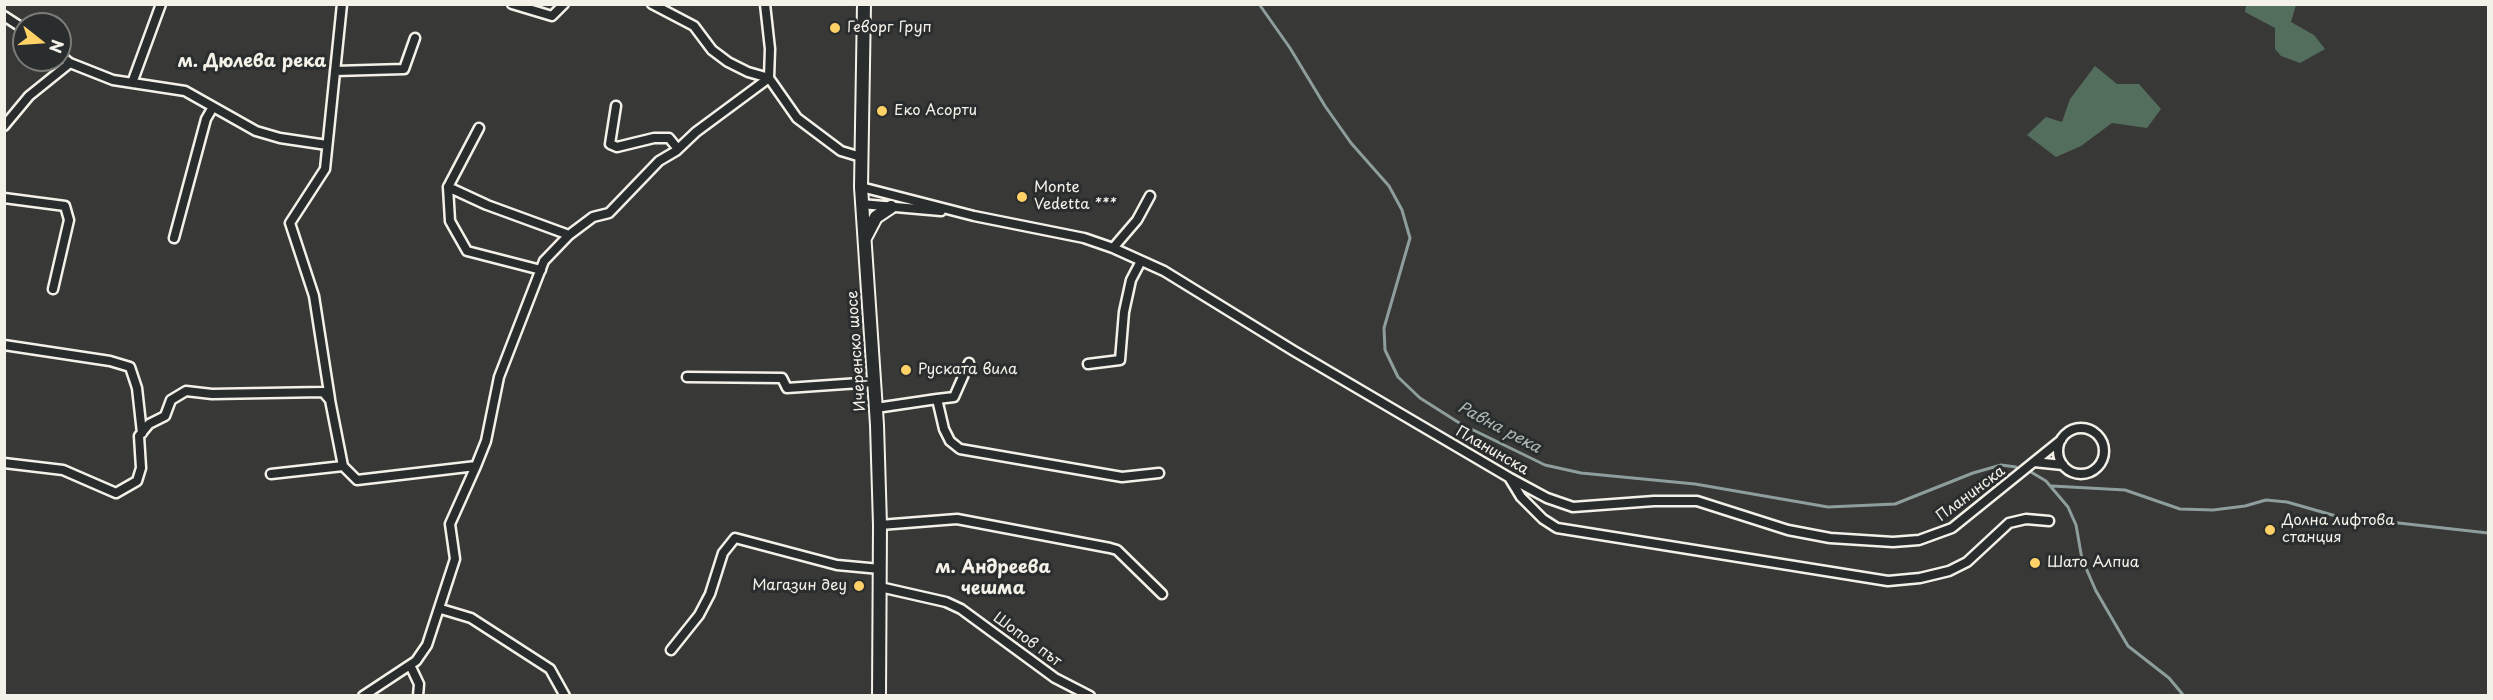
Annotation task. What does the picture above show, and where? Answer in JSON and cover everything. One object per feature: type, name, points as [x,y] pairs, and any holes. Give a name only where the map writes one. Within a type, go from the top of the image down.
[{"type":"street","points":[[132,83],[161,4]]},
{"type":"street","points":[[342,4],[325,169],[290,223],[314,296],[343,466],[357,480],[476,465]]},
{"type":"street","points":[[512,4],[552,16],[564,4]]},
{"type":"street","points":[[652,4],[694,26],[712,50],[728,62],[748,72],[769,78]]},
{"type":"street","points":[[765,4],[771,49],[769,78],[797,118],[841,151],[861,157]]},
{"type":"street","name":"Ичеренско шосе","points":[[864,4],[861,204],[876,408],[880,525],[879,696]]},
{"type":"street","points":[[335,71],[404,69],[415,38]]},
{"type":"street","points":[[72,64],[113,80],[185,91],[256,131],[280,138],[327,144]]},
{"type":"street","points":[[4,126],[29,96],[59,72]]},
{"type":"street","points":[[363,696],[416,661],[427,645],[441,609],[455,559],[450,524],[486,441],[499,377],[544,261],[569,235],[593,217],[609,213],[659,161],[678,149],[769,78]]},
{"type":"street","points":[[616,106],[610,144],[616,147],[654,138],[669,138],[678,149]]},
{"type":"street","points":[[174,238],[206,119],[213,107]]},
{"type":"street","points":[[478,128],[448,187],[450,221],[467,251],[541,270]]},
{"type":"street","points":[[448,187],[487,205],[569,235]]},
{"type":"street","points":[[861,187],[956,212]]},
{"type":"street","points":[[1113,248],[1137,220],[1150,196]]},
{"type":"street","points":[[4,198],[65,206],[69,220],[53,289]]},
{"type":"street","points":[[861,204],[956,212]]},
{"type":"street","points":[[864,242],[868,226],[876,216],[891,207]]},
{"type":"street","name":"Планинска","points":[[956,212],[1084,238],[1141,261],[1206,296],[1293,351],[1510,478],[1547,498],[1573,507],[1697,501],[1788,530],[1830,538],[1893,542],[1919,540],[1952,528],[2061,441]]},
{"type":"street","points":[[1088,364],[1120,360],[1124,312],[1131,280],[1141,261]]},
{"type":"street","points":[[4,345],[110,361],[130,367],[137,388],[142,433]]},
{"type":"street","points":[[876,408],[954,397],[969,363]]},
{"type":"street","points":[[687,377],[782,378],[787,388],[874,382]]},
{"type":"street","points":[[4,463],[63,470],[116,493],[137,481],[141,468],[140,436],[148,424],[165,416],[171,400],[186,391],[212,394],[323,392],[330,400]]},
{"type":"street","points":[[937,399],[944,429],[950,441],[960,449],[1122,477],[1159,473]]},
{"type":"street","points":[[2034,462],[2063,465],[2074,473],[2088,473],[2098,466],[2104,452],[2100,438],[2089,429],[2074,429],[2061,441],[2058,453],[2063,465]]},
{"type":"street","points":[[271,474],[343,466]]},
{"type":"street","points":[[1510,478],[1521,497],[1543,519],[1557,528],[1888,581],[1920,578],[1949,571],[1967,561],[2009,523],[2026,519],[2049,520]]},
{"type":"street","points":[[880,525],[957,519],[1110,548],[1117,550],[1162,594]]},
{"type":"street","points":[[670,650],[699,615],[710,594],[723,553],[735,538],[837,566],[880,569]]},
{"type":"street","name":"Шопов път","points":[[880,587],[946,602],[961,609],[1055,678],[1090,696]]},
{"type":"street","points":[[441,609],[471,618],[550,669],[565,696]]},
{"type":"street","points":[[410,664],[419,684],[418,696]]},
{"type":"green space","points":[[2246,5],[2296,5],[2291,22],[2314,35],[2325,49],[2300,63],[2281,56],[2275,49],[2275,28],[2245,12]]},
{"type":"green space","points":[[2095,66],[2117,84],[2139,84],[2161,109],[2147,128],[2112,123],[2081,146],[2056,157],[2027,135],[2046,117],[2062,122],[2070,99]]},
{"type":"waterway","name":"Равна река","points":[[1259,4],[1290,48],[1325,106],[1351,143],[1389,186],[1402,210],[1410,238],[1384,328],[1385,350],[1398,377],[1420,398],[1461,424],[1545,465],[1581,473],[1695,484],[1828,507],[1895,504],[1973,473],[2001,465],[2016,467]]},
{"type":"waterway","name":"Равна река","points":[[2031,472],[2046,481],[2068,507],[2076,525],[2082,559],[2096,591],[2128,646],[2169,678],[2184,696]]},
{"type":"waterway","points":[[2052,486],[2125,490],[2180,509],[2213,510],[2245,506],[2266,500],[2287,502],[2336,516],[2488,533]]},
{"type":"place","name":"Геворг Груп","points":[[835,28]]},
{"type":"place","name":"Еко Асорти","points":[[882,111]]},
{"type":"place","name":"Monte Vedetta ***","points":[[1022,197]]},
{"type":"place","name":"Руската вила","points":[[906,370]]},
{"type":"place","name":"Долна лифтова станция","points":[[2270,530]]},
{"type":"place","name":"Шато Алпиа","points":[[2035,563]]},
{"type":"place","name":"Магазин деу","points":[[859,586]]},
{"type":"district","name":"м. Дюлева река","points":[[252,62]]},
{"type":"district","name":"м. Андреева чешма","points":[[993,578]]}]
